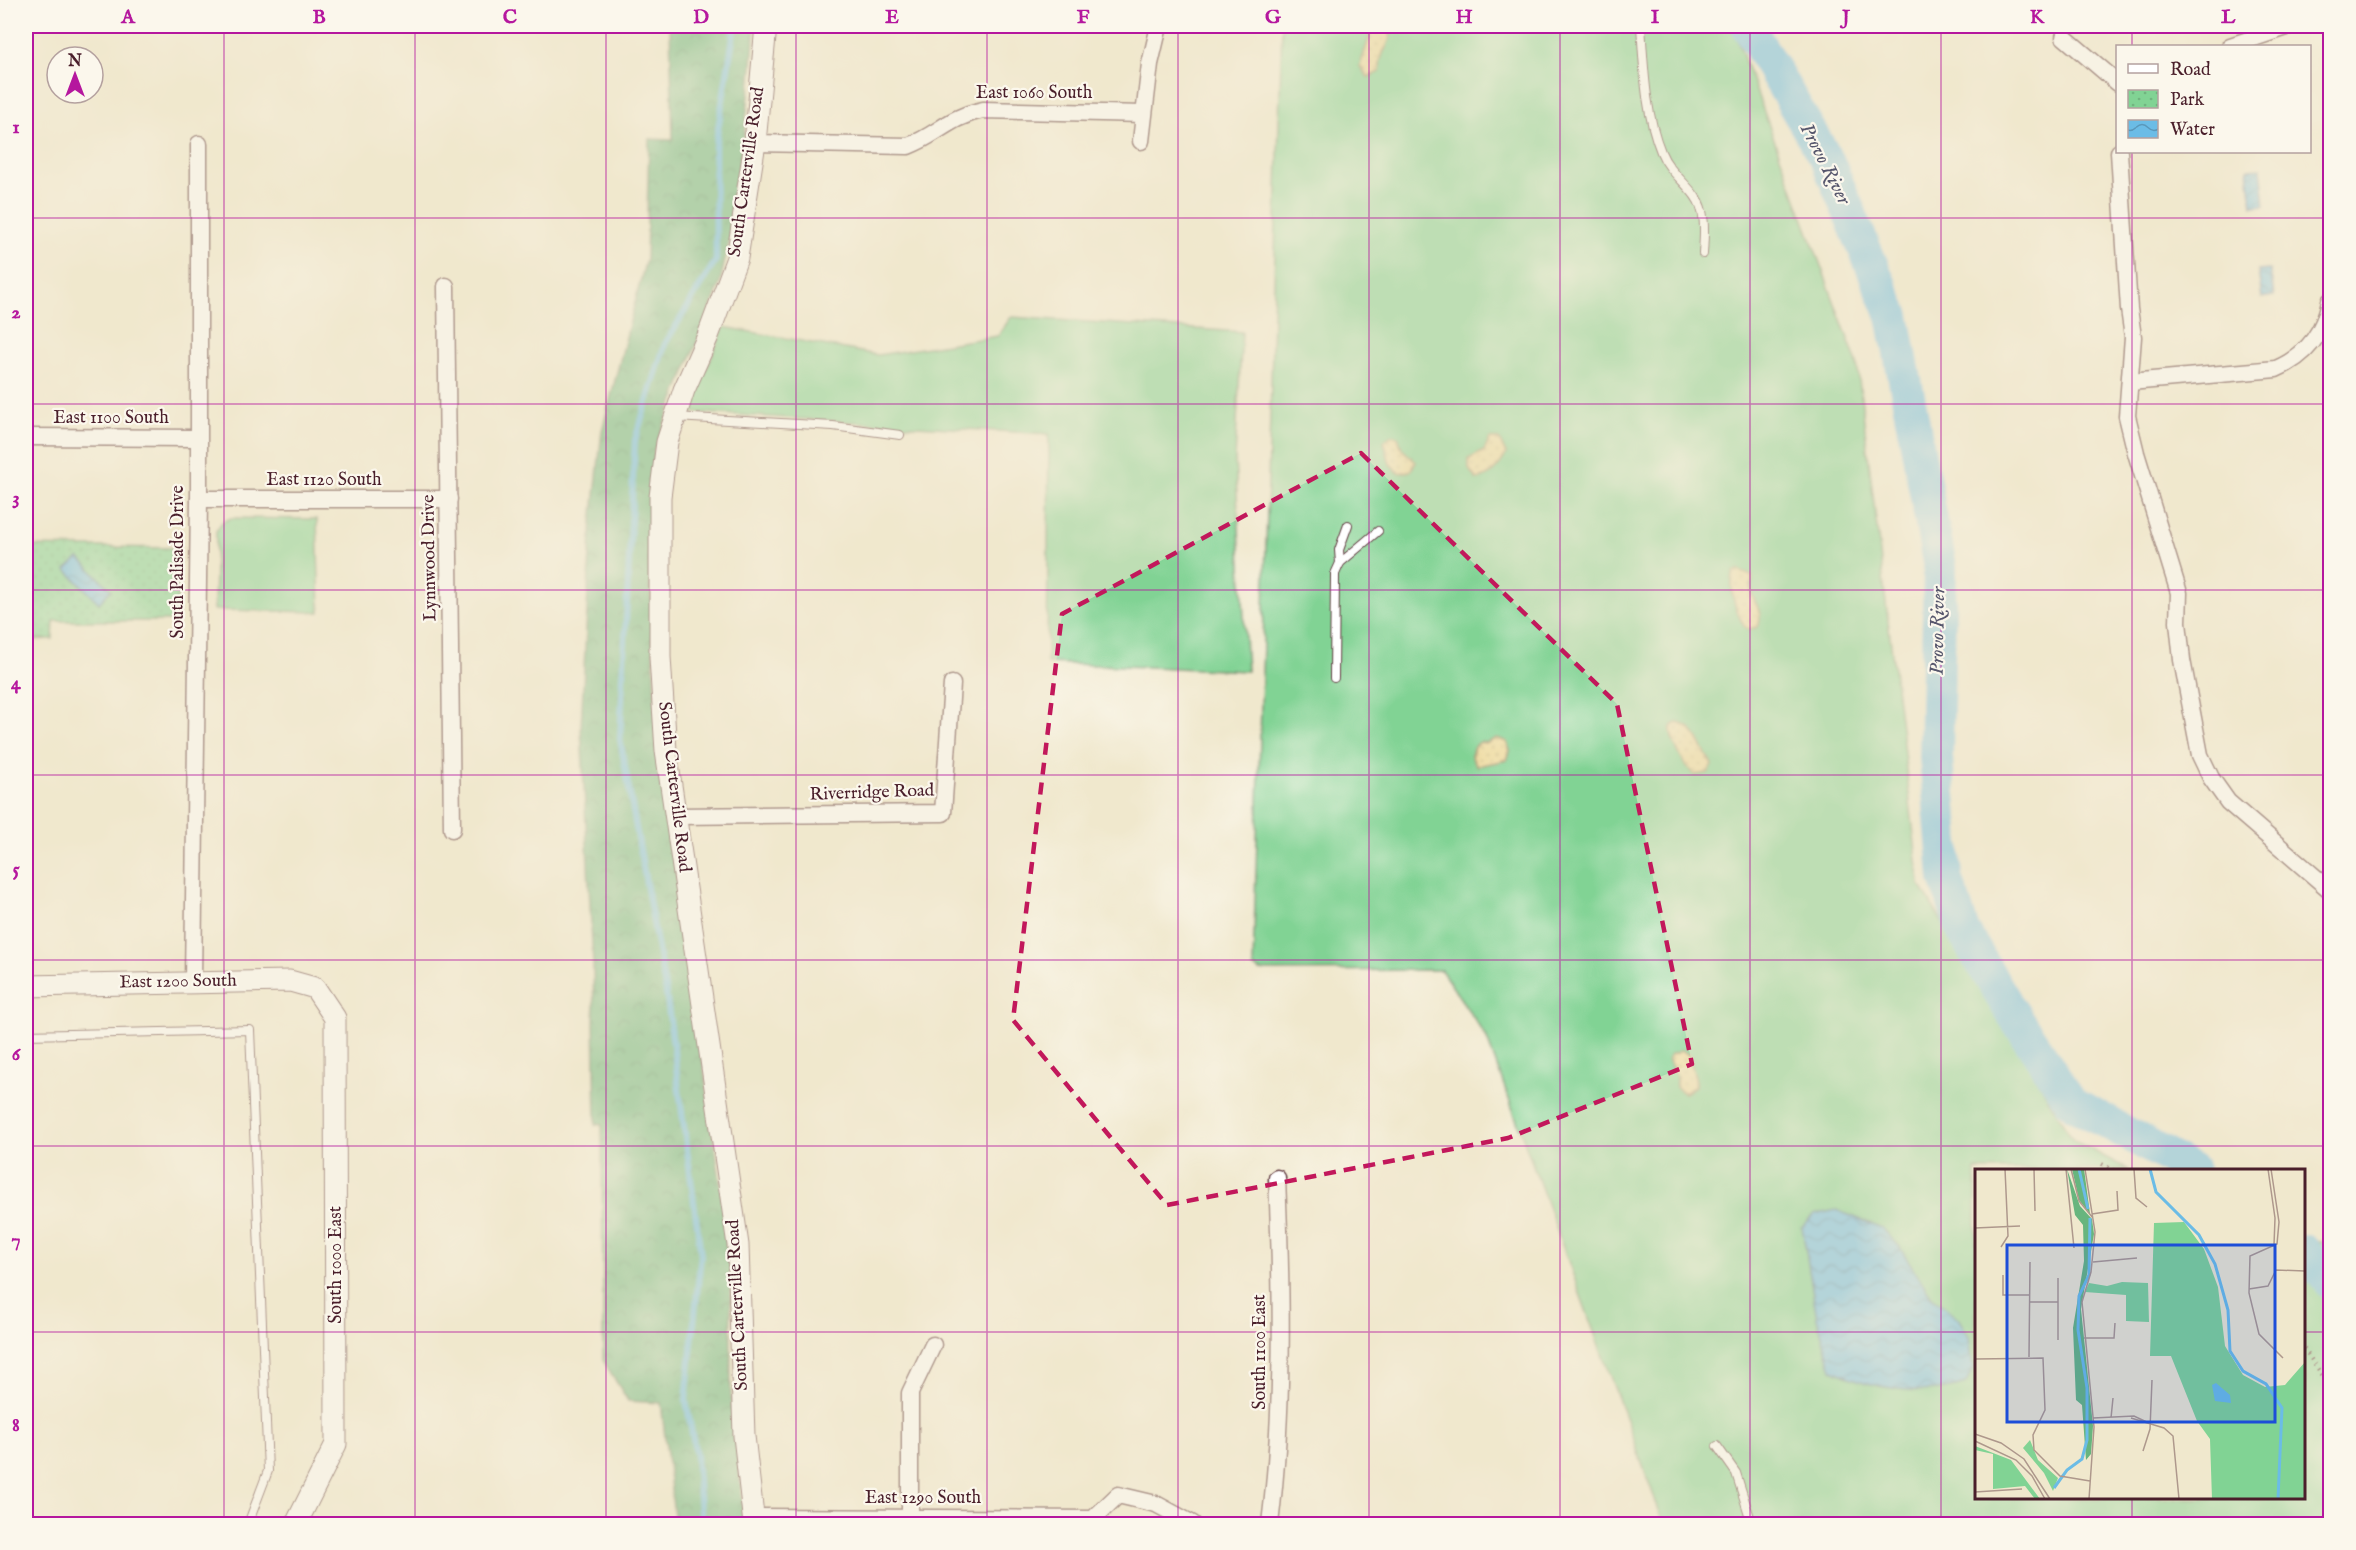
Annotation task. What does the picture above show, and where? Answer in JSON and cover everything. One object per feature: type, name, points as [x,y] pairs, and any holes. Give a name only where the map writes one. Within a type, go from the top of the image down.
[{"type":"street","name":"South Carterville Road","points":[[753,1520],[744,1436],[738,1245],[666,751],[660,657],[660,497],[663,462],[675,417],[737,258],[754,143],[766,26]]},
{"type":"street","points":[[1141,141],[1150,64],[1159,26]]},
{"type":"street","points":[[2233,45],[2290,26]]},
{"type":"street","points":[[2061,31],[2116,81]]},
{"type":"street","name":"East 1060 South","points":[[754,143],[908,146],[921,141],[956,117],[983,110],[1143,114]]},
{"type":"street","name":"South Palisade Drive","points":[[193,981],[199,499],[197,438],[199,144]]},
{"type":"street","points":[[2119,153],[2128,309],[2133,338],[2127,416],[2179,593],[2178,622],[2182,660],[2200,754],[2211,778],[2228,802],[2331,890]]},
{"type":"street","name":"Lynnwood Drive","points":[[446,286],[452,829]]},
{"type":"street","points":[[2130,382],[2276,369],[2295,360],[2307,349],[2327,318],[2331,300]]},
{"type":"street","name":"East 1100 South","points":[[26,437],[197,438]]},
{"type":"street","name":"East 1120 South","points":[[199,499],[449,500]]},
{"type":"street","name":"Riverridge Road","points":[[677,816],[943,813],[952,684]]},
{"type":"street","name":"East 1200 South","points":[[26,986],[193,981],[290,981],[315,988],[323,999]]},
{"type":"street","name":"South 1000 East","points":[[296,1524],[336,1444],[335,1018],[323,999]]},
{"type":"street","name":"South 1100 East","points":[[1270,1524],[1280,1437],[1280,1241],[1277,1178]]},
{"type":"street","points":[[910,1516],[910,1393],[933,1345]]},
{"type":"street","name":"East 1290 South","points":[[753,1520],[910,1516],[1095,1522],[1118,1495],[1156,1504],[1193,1524]]},
{"type":"lane","points":[[1641,26],[1642,64],[1655,135],[1667,165],[1697,198],[1704,217],[1703,254]]},
{"type":"lane","points":[[675,417],[834,426],[900,435]]},
{"type":"lane","points":[[1340,563],[1339,550],[1348,525]]},
{"type":"lane","points":[[1334,678],[1335,574],[1340,563],[1378,531]]},
{"type":"lane","points":[[26,1035],[250,1030],[268,1471],[248,1524]]},
{"type":"lane","points":[[1717,1446],[1736,1473],[1752,1524]]},
{"type":"path","points":[[2102,1164],[2112,1169]]},
{"type":"path","points":[[2305,1350],[2325,1379],[2331,1392]]},
{"type":"highlighted area","points":[[1361,453],[1617,704],[1692,1064],[1508,1138],[1167,1205],[1013,1020],[1062,614]]},
{"type":"green space","points":[[670,26],[755,26],[751,79],[733,225],[719,287],[654,450],[649,555],[657,743],[731,1256],[731,1397],[745,1524],[675,1524],[661,1403],[628,1401],[603,1360],[602,1124],[596,1125],[593,965],[581,727],[591,531],[602,431],[646,259],[649,139],[673,140]]},
{"type":"green space","points":[[1282,26],[1728,26],[1735,34],[1857,363],[1920,885],[2073,1140],[2127,1169],[1975,1169],[1975,1499],[2305,1499],[2305,1243],[2330,1241],[2330,1524],[1664,1524],[1486,1036],[1441,970],[1260,971],[1253,967]]},
{"type":"green space","points":[[1011,317],[1242,332],[1235,459],[1247,671],[1047,663],[1049,434],[688,412],[724,327],[878,355],[998,336]]},
{"type":"green space","points":[[231,518],[317,519],[320,612],[214,610],[216,531],[222,522]]},
{"type":"green space","points":[[26,546],[178,548],[177,621],[54,621],[53,639],[26,640]]},
{"type":"sand","points":[[1373,26],[1389,26],[1390,36],[1381,58],[1380,72],[1368,77],[1360,66]]},
{"type":"sand","points":[[1392,435],[1398,437],[1402,449],[1416,462],[1410,471],[1399,473],[1390,464],[1384,441]]},
{"type":"sand","points":[[1490,439],[1499,439],[1506,454],[1494,471],[1485,477],[1476,479],[1469,469],[1469,459],[1484,451]]},
{"type":"sand","points":[[1739,571],[1752,576],[1751,593],[1760,614],[1758,627],[1748,629],[1738,614],[1732,592],[1732,578],[1734,572]]},
{"type":"sand","points":[[1677,723],[1687,727],[1697,737],[1712,765],[1708,773],[1694,775],[1682,759],[1671,732],[1671,727]]},
{"type":"sand","points":[[1497,738],[1507,742],[1510,751],[1507,760],[1477,766],[1471,756],[1474,747],[1480,742],[1487,743]]},
{"type":"sand","points":[[1682,1050],[1690,1056],[1696,1082],[1696,1086],[1684,1093],[1676,1087],[1676,1075],[1668,1059],[1670,1055]]},
{"type":"water","points":[[2261,168],[2265,205],[2252,206],[2248,169]]},
{"type":"water","points":[[2270,270],[2274,296],[2262,298],[2258,271]]},
{"type":"water","points":[[79,558],[111,590],[99,603],[66,570]]},
{"type":"water","points":[[1836,1210],[1882,1228],[1899,1246],[1931,1296],[1958,1318],[1969,1336],[1973,1367],[1966,1384],[1933,1390],[1898,1389],[1863,1382],[1832,1370],[1817,1318],[1802,1227],[1814,1215]]},
{"type":"waterway","points":[[701,1524],[696,1456],[686,1400],[701,1255],[667,999],[620,739],[635,440],[665,344],[716,260],[715,147],[735,26]]},
{"type":"waterway","name":"Provo River","points":[[1748,26],[1828,162],[1893,316],[1940,567],[1936,757],[1946,878],[1963,931],[2006,1003],[2071,1102],[2190,1169]]},
{"type":"waterway","name":"Provo River","points":[[2305,1252],[2330,1282]]}]
